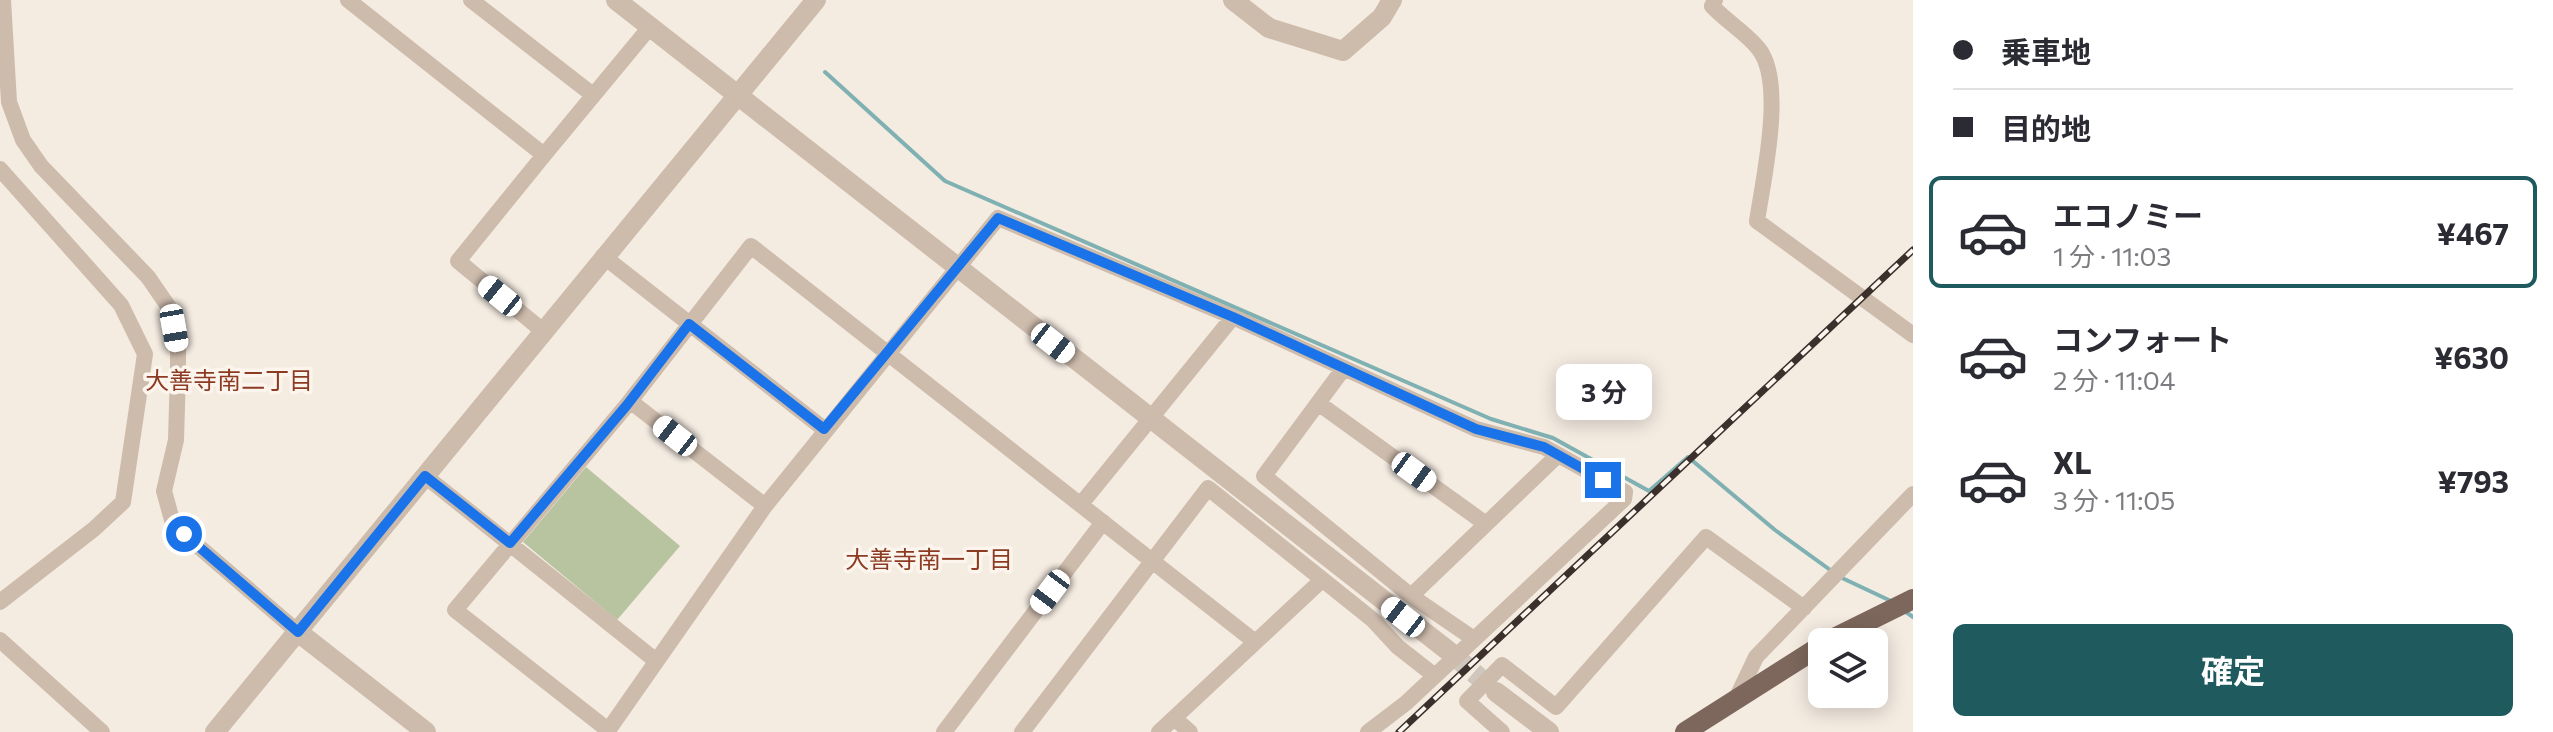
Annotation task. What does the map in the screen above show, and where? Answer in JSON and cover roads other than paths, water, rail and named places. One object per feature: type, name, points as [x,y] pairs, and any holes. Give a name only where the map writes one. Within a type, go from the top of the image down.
[{"type":"main road","points":[[1854,628],[1913,599]]},
{"type":"main road","points":[[1685,732],[1808,653]]},
{"type":"street","points":[[3,0],[9,102],[23,140],[41,166],[148,277],[168,306],[178,348],[176,440],[164,491],[172,520],[184,534],[298,632],[426,732]]},
{"type":"street","points":[[471,0],[593,95]]},
{"type":"street","points":[[616,0],[1451,653]]},
{"type":"street","points":[[215,732],[816,0]]},
{"type":"street","points":[[1233,0],[1269,28],[1343,51],[1382,17],[1392,0]]},
{"type":"street","points":[[1715,0],[1712,6],[1759,49],[1771,76],[1768,142],[1757,221],[1913,335]]},
{"type":"street","points":[[358,3],[544,155]]},
{"type":"street","points":[[543,331],[458,261],[650,27]]},
{"type":"street","points":[[0,169],[121,305],[145,354],[123,502],[94,529],[0,602]]},
{"type":"street","points":[[1254,641],[1081,504],[888,353],[751,246],[630,401],[455,610],[607,731],[765,506],[824,429],[888,353],[955,267],[998,218],[1233,317],[1476,429],[1544,447],[1625,492],[1624,499],[1435,676],[1368,732]]},
{"type":"street","points":[[603,256],[824,429]]},
{"type":"street","points":[[1081,504],[1233,317]]},
{"type":"street","points":[[1344,368],[1264,476],[1411,596],[1474,639]]},
{"type":"street","points":[[630,401],[765,506]]},
{"type":"street","points":[[1318,403],[1486,524]]},
{"type":"street","points":[[1411,596],[1558,455]]},
{"type":"street","points":[[425,476],[655,660]]},
{"type":"street","points":[[1022,732],[1208,488],[1435,676]]},
{"type":"street","points":[[1737,697],[1756,657],[1913,494]]},
{"type":"street","points":[[944,732],[1103,522]]},
{"type":"street","points":[[1502,732],[1467,701],[1502,665],[1556,707],[1706,537],[1804,608]]},
{"type":"street","points":[[1159,732],[1322,580]]},
{"type":"street","points":[[0,640],[102,732]]},
{"type":"street","points":[[1496,692],[1549,732]]},
{"type":"street","points":[[1174,718],[1190,732]]},
{"type":"waterway","points":[[825,72],[945,181],[1491,419],[1553,438],[1649,491],[1688,457],[1775,530],[1833,572]]},
{"type":"waterway","points":[[1840,577],[1893,602]]},
{"type":"waterway","points":[[1903,610],[1913,617]]},
{"type":"tunnel","points":[[1451,653],[1496,692]]},
{"type":"railway","points":[[1399,732],[1913,250]]},
{"type":"district","name":"大善寺南二丁目","points":[[229,381]]},
{"type":"district","name":"大善寺南一丁目","points":[[929,560]]}]
